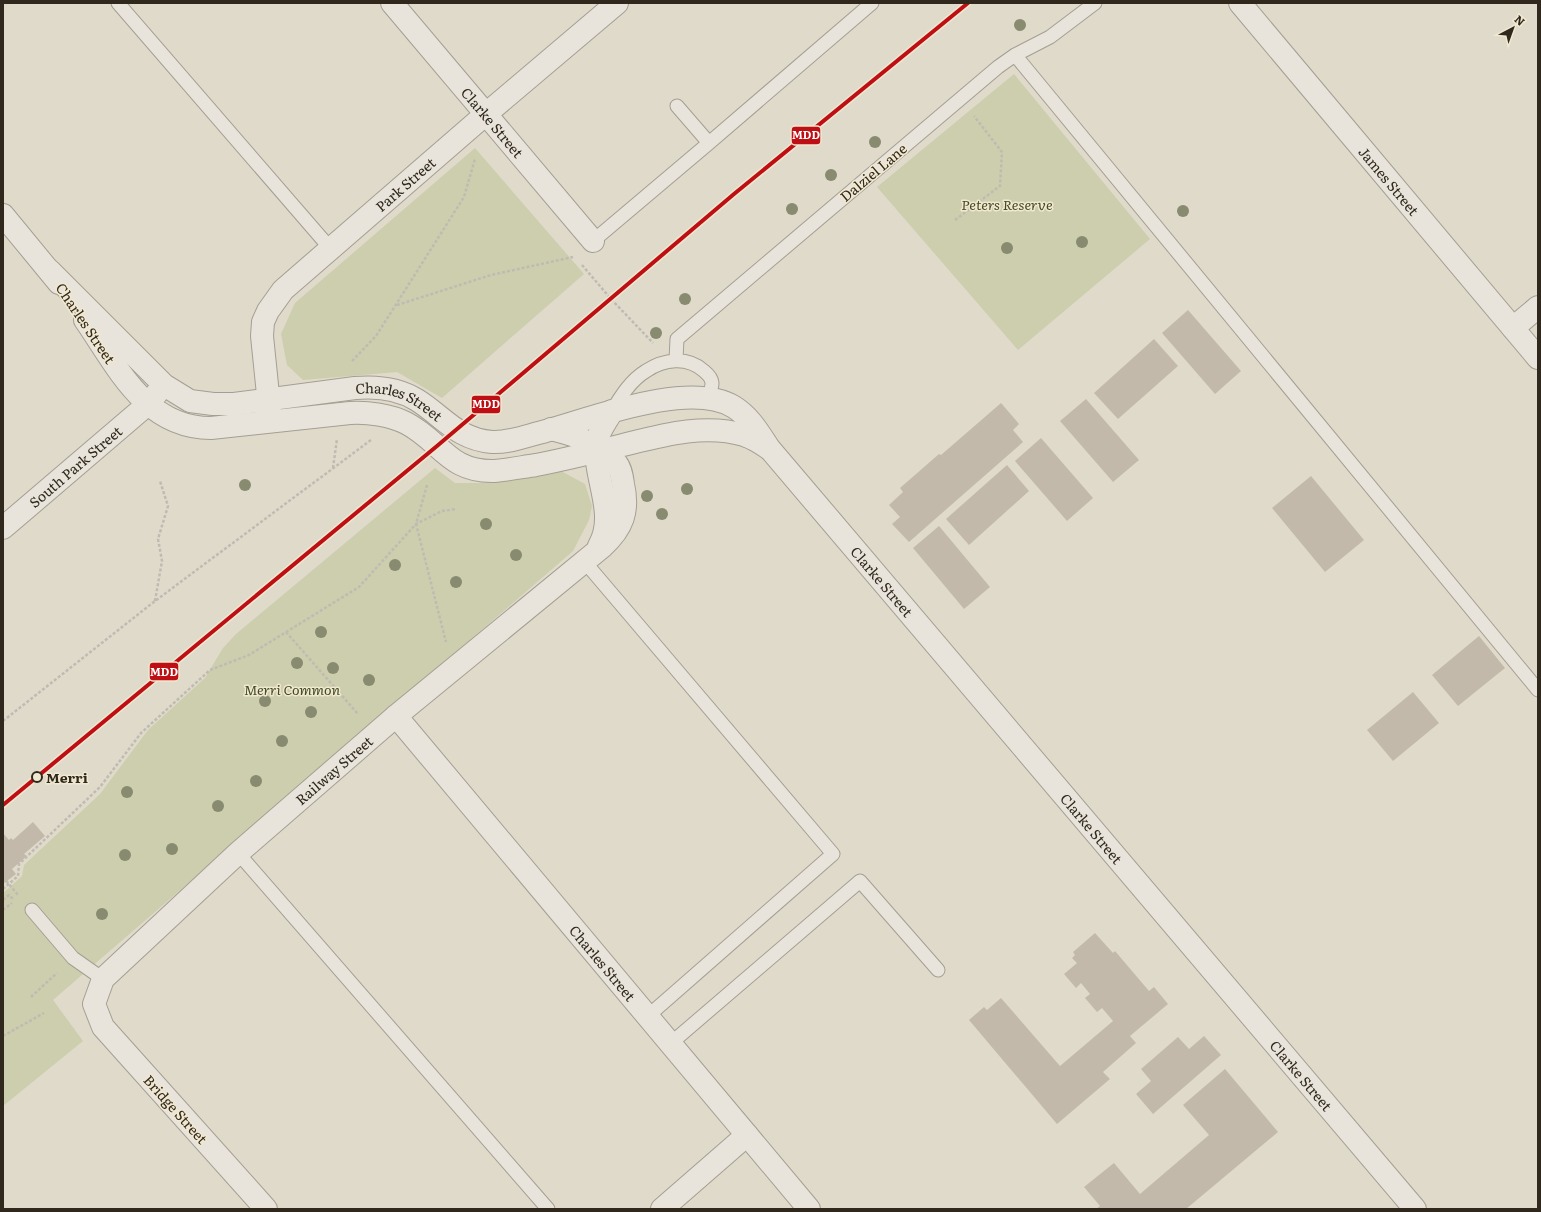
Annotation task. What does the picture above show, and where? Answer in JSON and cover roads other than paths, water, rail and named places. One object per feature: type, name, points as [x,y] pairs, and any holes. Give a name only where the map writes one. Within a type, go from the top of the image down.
[{"type":"street","name":"Clarke Street","points":[[392,3],[593,242]]},
{"type":"street","name":"Park Street","points":[[270,410],[262,336],[263,322],[268,311],[283,290],[330,248],[617,3]]},
{"type":"street","name":"James Street","points":[[1240,3],[1538,358]]},
{"type":"street","name":"Charles Street","points":[[3,215],[50,271],[77,307],[125,380],[148,404],[163,416],[190,427],[211,428],[334,392],[376,387],[398,392],[418,401],[455,430],[481,440],[494,442],[504,441],[551,429],[612,411]]},
{"type":"street","name":"Charles Street","points":[[50,271],[164,385],[190,401],[206,404],[234,404],[270,410],[338,415],[359,412],[369,413],[406,422],[456,462],[467,467],[480,470],[499,470],[522,467],[596,452]]},
{"type":"street","points":[[1513,328],[1538,307]]},
{"type":"street","name":"South Park Street","points":[[3,528],[148,404],[164,385]]},
{"type":"street","name":"Clarke Street","points":[[612,411],[685,397],[708,398],[720,401],[739,411],[755,428],[769,448],[1415,1209]]},
{"type":"street","points":[[681,432],[697,418],[708,398]]},
{"type":"street","points":[[596,452],[601,431],[612,411]]},
{"type":"street","name":"Railway Street","points":[[94,1004],[103,979],[238,853],[396,716],[610,540],[619,528],[624,514],[626,499],[618,465],[610,458],[596,452],[589,444],[579,437],[551,429]]},
{"type":"street","name":"Clarke Street","points":[[596,452],[681,432],[710,431],[737,434],[753,439],[769,448]]},
{"type":"street","name":"Charles Street","points":[[396,716],[809,1209]]},
{"type":"street","name":"Bridge Street","points":[[94,1004],[103,1027],[266,1209]]},
{"type":"street","points":[[662,1209],[747,1135]]},
{"type":"lane","points":[[118,3],[330,248]]},
{"type":"lane","points":[[593,242],[872,3]]},
{"type":"lane","name":"Dalziel Lane","points":[[673,361],[677,339],[960,98],[1015,55],[1050,37],[1095,3]]},
{"type":"lane","points":[[1015,55],[1538,690]]},
{"type":"lane","points":[[676,106],[709,144]]},
{"type":"lane","points":[[612,411],[620,398],[640,375],[659,364],[673,361],[693,363],[699,366],[711,377],[712,385],[708,398]]},
{"type":"lane","points":[[589,557],[833,854],[647,1017]]},
{"type":"lane","points":[[238,853],[548,1209]]},
{"type":"lane","points":[[670,1044],[860,881],[938,970]]},
{"type":"lane","points":[[32,910],[72,958],[103,979]]},
{"type":"place","name":"Merri","points":[[37,777]]},
{"type":"park label","name":"Peters Reserve","points":[[1007,204]]},
{"type":"park label","name":"Merri Common","points":[[292,689]]}]
